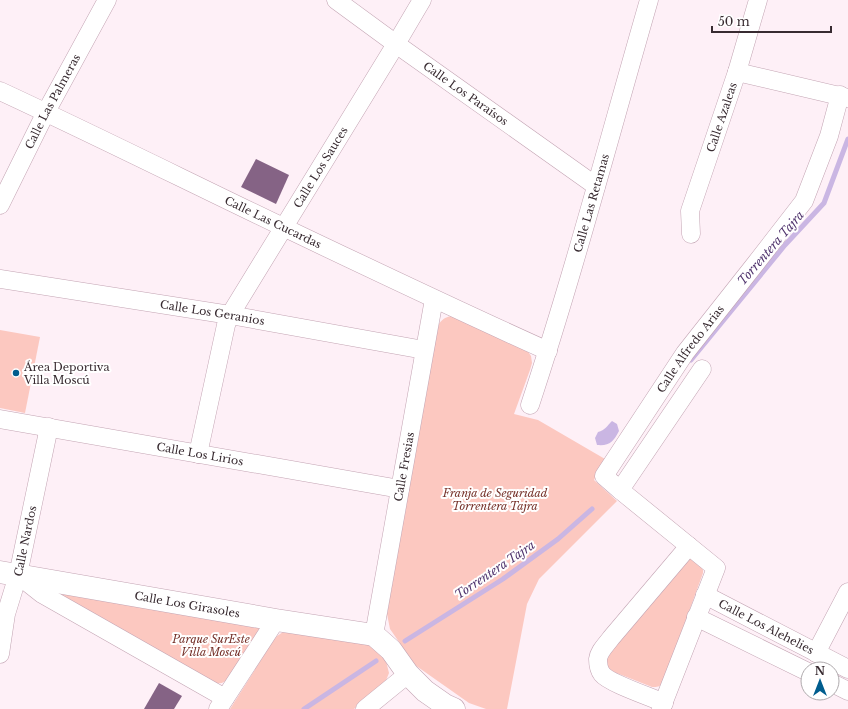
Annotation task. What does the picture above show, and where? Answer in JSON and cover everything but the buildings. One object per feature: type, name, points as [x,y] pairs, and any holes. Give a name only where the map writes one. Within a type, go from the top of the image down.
[{"type":"street","name":"Calle Las Palmeras","points":[[0,205],[46,112],[107,0]]},
{"type":"street","name":"Calle Los Paraísos","points":[[336,0],[596,186]]},
{"type":"street","name":"Calle Los Sauces","points":[[198,454],[226,324],[230,315],[422,0]]},
{"type":"street","name":"Calle Las Retamas","points":[[530,405],[548,351],[649,0]]},
{"type":"street","name":"Calle Azaleas","points":[[691,234],[690,211],[737,72],[758,0]]},
{"type":"street","points":[[737,72],[844,97]]},
{"type":"street","name":"Calle Las Cucardas","points":[[0,91],[434,299],[548,351]]},
{"type":"street","name":"Calle Alfredo Arias","points":[[705,595],[716,568],[604,476],[685,353],[804,201],[844,97]]},
{"type":"street","name":"Calle Los Geranios","points":[[0,279],[230,315],[424,350]]},
{"type":"street","name":"Calle Fresias","points":[[374,635],[434,299]]},
{"type":"street","points":[[620,490],[702,369]]},
{"type":"street","name":"Calle Los Lirios","points":[[0,419],[400,489]]},
{"type":"street","name":"Calle Nardos","points":[[0,654],[6,614],[9,574],[49,427]]},
{"type":"street","points":[[689,546],[601,651],[598,659],[602,674],[610,681],[662,706],[705,595]]},
{"type":"street","points":[[9,574],[222,704],[276,620]]},
{"type":"street","name":"Calle Los Girasoles","points":[[9,574],[276,620],[374,635]]},
{"type":"street","points":[[816,653],[848,592]]},
{"type":"street","name":"Calle Los Alehelies","points":[[705,595],[848,670]]},
{"type":"street","points":[[696,617],[800,668]]},
{"type":"street","points":[[374,635],[391,650],[408,674],[425,691],[447,708]]},
{"type":"street","points":[[365,709],[408,674]]},
{"type":"green space","name":"Franja de Seguridad Torrentera Tajra","points":[[451,316],[527,350],[531,356],[532,363],[514,414],[538,420],[605,459],[594,480],[617,501],[539,579],[527,604],[507,709],[486,709],[469,703],[415,665],[390,629],[387,614],[437,328],[442,320]]},
{"type":"green space","name":"Área Deportiva Villa Moscú","points":[[0,330],[40,337],[25,413],[0,408]]},
{"type":"green space","points":[[690,557],[702,568],[703,573],[663,683],[652,687],[609,670],[605,654]]},
{"type":"green space","name":"Parque SurEste Villa Moscú","points":[[61,593],[259,626],[259,629],[229,678],[226,681],[216,683],[62,595]]},
{"type":"green space","points":[[283,632],[370,642],[386,661],[389,673],[385,683],[354,709],[230,709],[273,641]]},
{"type":"shaded area","points":[[612,421],[617,424],[619,431],[617,435],[613,441],[608,444],[597,445],[595,438],[598,432],[604,429]]},
{"type":"waterway","name":"Torrentera Tajra","points":[[691,360],[785,245],[824,203],[848,139]]},
{"type":"waterway","name":"Torrentera Tajra","points":[[405,641],[503,579],[558,539],[592,509]]},
{"type":"waterway","name":"Torrentera Tajra","points":[[304,709],[376,661]]},
{"type":"place","name":"Área Deportiva Villa Moscú","points":[[16,373]]}]
